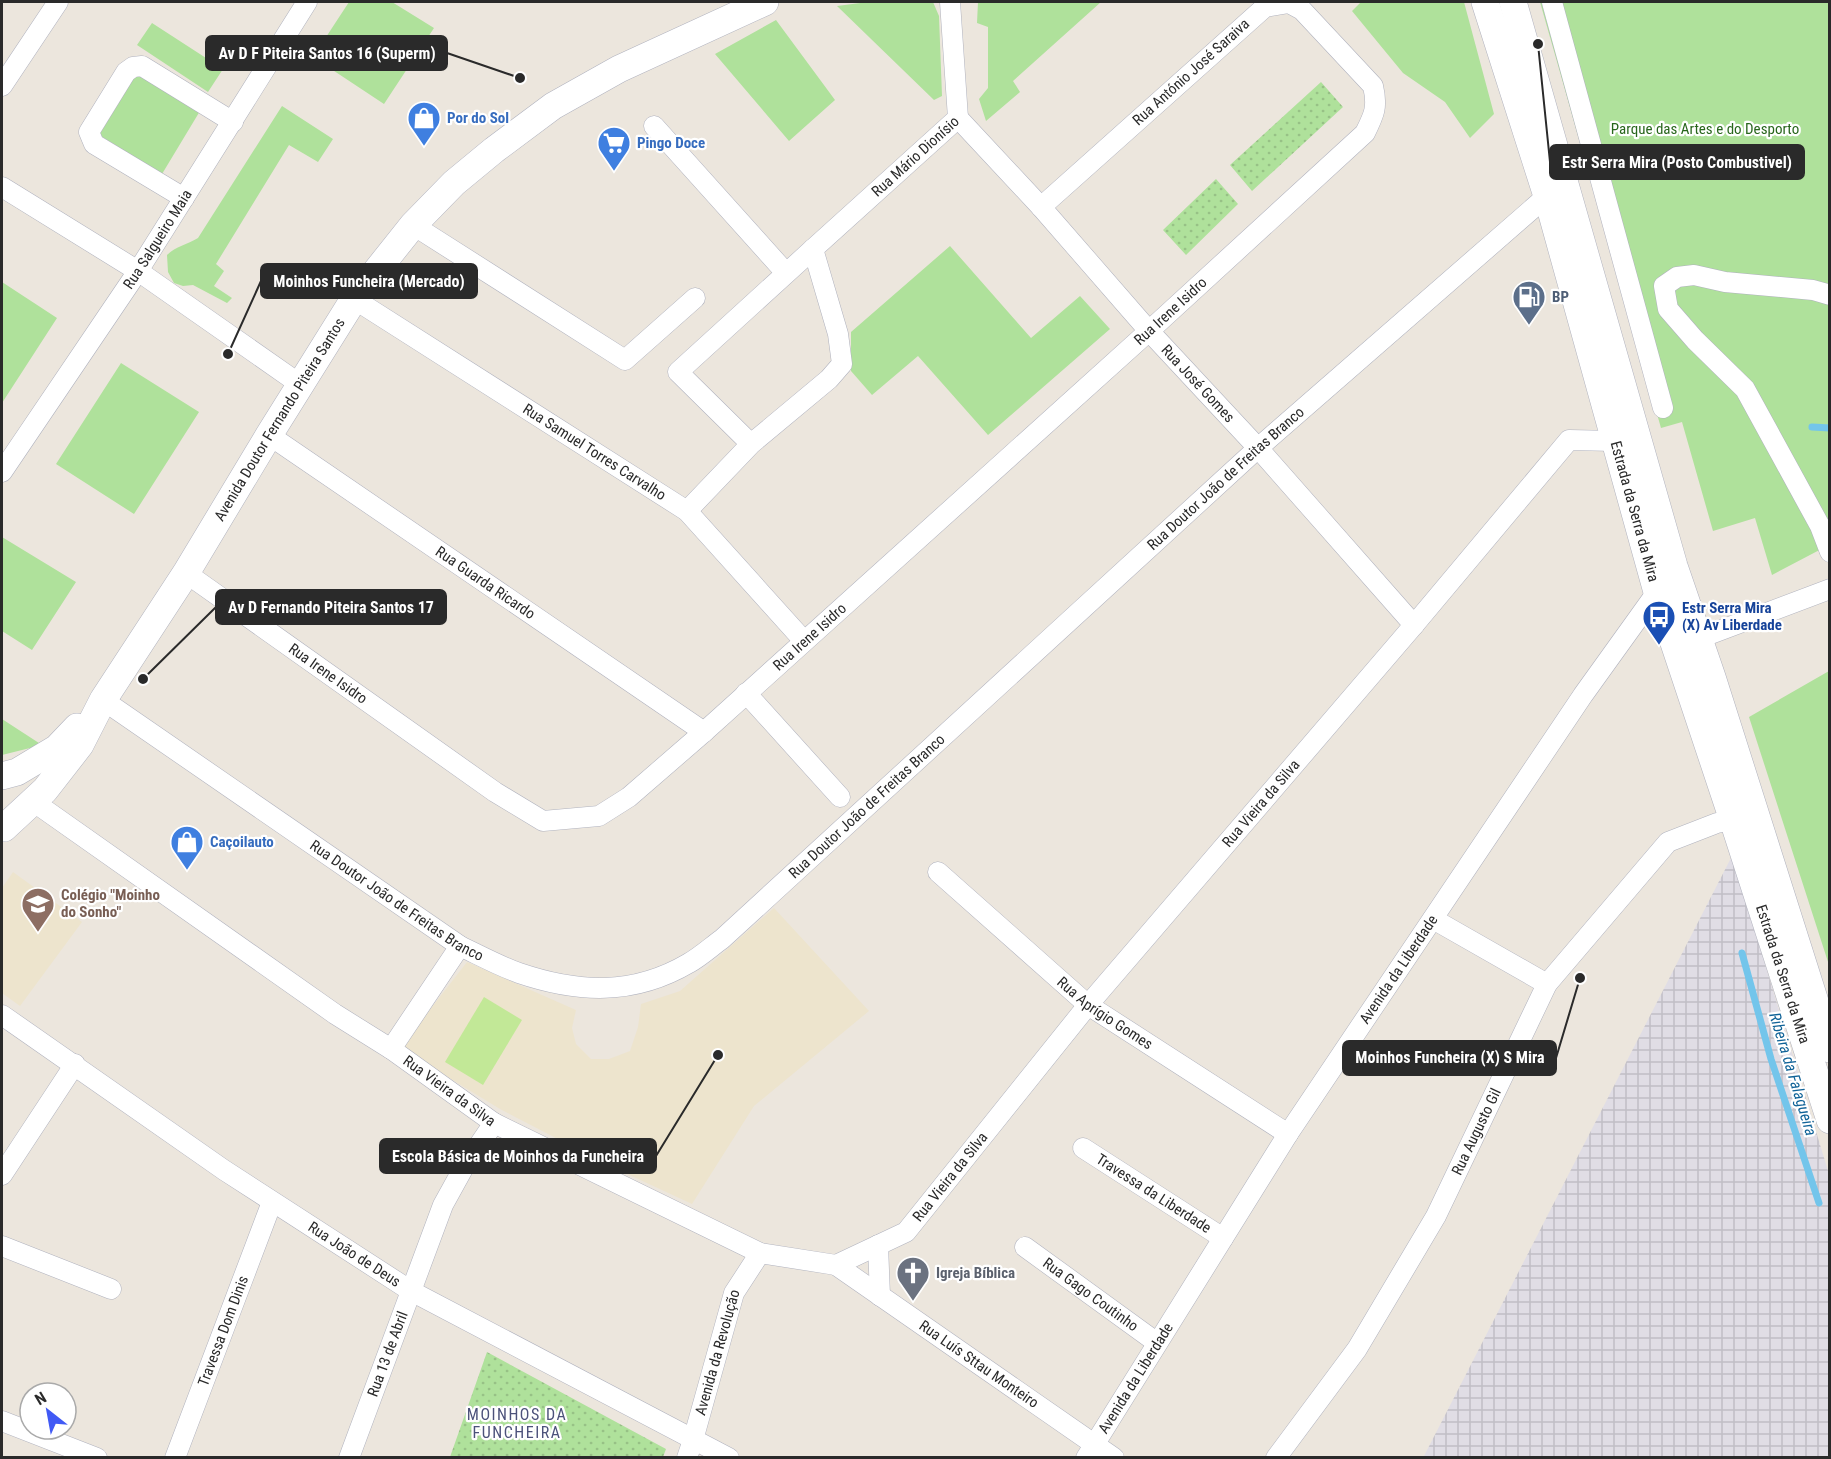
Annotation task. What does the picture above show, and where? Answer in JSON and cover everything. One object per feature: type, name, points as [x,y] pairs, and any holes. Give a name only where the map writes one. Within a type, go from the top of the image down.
[{"type":"street","points":[[2,86],[58,2]]},
{"type":"street","name":"Rua Salgueiro Maia","points":[[2,472],[138,271],[306,2]]},
{"type":"street","name":"Avenida Doutor Fernando Piteira Santos","points":[[2,824],[34,802],[80,745],[103,700],[186,573],[354,299],[413,225],[454,183],[553,106],[619,69],[765,2]]},
{"type":"street","name":"Rua Mário Dionísio","points":[[751,444],[678,372],[958,118],[950,2]]},
{"type":"street","name":"Estrada da Serra da Mira","points":[[1485,2],[1547,196],[1657,592],[1734,820],[1830,1120]]},
{"type":"street","name":"Estrada da Serra da Mira","points":[[1513,2],[1674,566],[1700,638],[1830,1049]]},
{"type":"street","points":[[1552,2],[1663,408]]},
{"type":"street","name":"Rua António José Saraiva","points":[[1041,207],[1265,7],[1288,3],[1302,10],[1372,86],[1376,101],[1373,117]]},
{"type":"street","points":[[184,198],[94,144],[89,137],[89,132],[126,72],[133,67],[142,66],[233,122]]},
{"type":"street","name":"Rua Irene Isidro","points":[[186,573],[485,785],[543,821],[599,816],[629,797],[704,732],[1149,331],[1365,133],[1373,117]]},
{"type":"street","name":"Rua José Gomes","points":[[958,118],[1041,207],[1149,331],[1258,448],[1414,625]]},
{"type":"street","points":[[654,126],[786,273]]},
{"type":"street","points":[[2,187],[138,271],[301,385]]},
{"type":"street","name":"Rua Doutor João de Freitas Branco","points":[[103,700],[460,946],[518,973],[582,988],[621,988],[660,976],[689,963],[722,939],[1258,448],[1547,196]]},
{"type":"street","points":[[413,225],[625,360],[696,298]]},
{"type":"street","points":[[687,511],[751,444],[829,379],[842,364],[838,334],[813,249]]},
{"type":"street","points":[[1830,295],[1813,290],[1725,282],[1694,275],[1677,277],[1664,286],[1668,309],[1695,340],[1745,389],[1820,526],[1830,552]]},
{"type":"street","name":"Rua Samuel Torres Carvalho","points":[[354,299],[687,511],[804,641]]},
{"type":"street","name":"Rua Guarda Ricardo","points":[[269,435],[704,732]]},
{"type":"street","name":"Rua Vieira da Silva","points":[[34,802],[494,1123],[760,1253],[836,1265],[906,1232],[1088,1005],[1414,625],[1569,440],[1615,441]]},
{"type":"street","points":[[1700,638],[1830,589]]},
{"type":"street","name":"Avenida da Liberdade","points":[[1090,1450],[1288,1134],[1583,695],[1657,592]]},
{"type":"street","points":[[746,693],[840,797]]},
{"type":"street","name":"Avenida Doutor Fernando Piteira Santos","points":[[2,776],[17,771],[57,748],[103,700]]},
{"type":"street","name":"Rua Augusto Gil","points":[[1276,1458],[1357,1349],[1436,1216],[1547,984],[1668,842],[1717,823],[1734,820]]},
{"type":"street","name":"Rua Aprígio Gomes","points":[[938,872],[1088,1005],[1288,1134]]},
{"type":"street","points":[[1433,919],[1547,984]]},
{"type":"street","points":[[391,1049],[460,946]]},
{"type":"street","name":"Rua João de Deus","points":[[2,1015],[224,1170],[411,1292],[690,1449],[729,1458]]},
{"type":"street","points":[[2,1175],[75,1064]]},
{"type":"street","name":"Rua 13 de Abril","points":[[348,1458],[443,1204],[464,1167],[494,1123]]},
{"type":"street","name":"Travessa da Liberdade","points":[[1083,1148],[1223,1238]]},
{"type":"street","name":"Travessa Dom Dinis","points":[[175,1458],[272,1202]]},
{"type":"street","points":[[878,1245],[880,1296]]},
{"type":"street","points":[[2,1246],[111,1289]]},
{"type":"street","name":"Rua Gago Coutinho","points":[[1025,1247],[1156,1342]]},
{"type":"street","name":"Avenida da Revolução","points":[[690,1449],[734,1293],[760,1253]]},
{"type":"street","name":"Rua Luís Sttau Monteiro","points":[[836,1265],[1090,1450]]},
{"type":"street","points":[[2,1421],[97,1458]]},
{"type":"street","points":[[1090,1450],[1114,1458]]},
{"type":"shaded area","points":[[1732,856],[1829,1174],[1829,1457],[1423,1458]]},
{"type":"shaded area","name":"Colégio \"Moinho do Sonho\"","points":[[13,872],[82,922],[20,1006],[2,993],[2,888]]},
{"type":"shaded area","points":[[774,908],[869,1011],[754,1106],[692,1204],[608,1165],[500,1109],[400,1048],[467,962],[576,1010],[572,1028],[576,1044],[591,1059],[609,1059],[630,1051],[638,1027],[641,1004],[680,991]]},
{"type":"green space","points":[[349,2],[392,2],[434,28],[384,104],[313,57]]},
{"type":"green space","points":[[868,2],[933,2],[939,16],[942,96],[934,100],[837,6]]},
{"type":"green space","points":[[978,2],[1101,2],[1013,81],[1020,92],[986,121],[979,99],[988,88],[988,27],[977,23]]},
{"type":"green space","points":[[1361,2],[1464,2],[1494,114],[1470,138],[1445,102],[1403,73],[1352,11]]},
{"type":"green space","name":"Parque das Artes e do Desporto","points":[[1540,2],[1829,2],[1829,545],[1772,575],[1755,518],[1713,531],[1682,422],[1661,428]]},
{"type":"green space","points":[[776,20],[835,100],[789,141],[715,54]]},
{"type":"green space","points":[[152,23],[223,69],[208,92],[137,45]]},
{"type":"green space","points":[[137,73],[200,111],[162,174],[99,135]]},
{"type":"green space","points":[[1321,82],[1343,107],[1252,191],[1230,165]]},
{"type":"green space","points":[[282,106],[333,139],[318,162],[289,145],[216,264],[224,271],[214,286],[232,298],[227,303],[193,285],[183,286],[174,283],[168,272],[167,255],[198,238]]},
{"type":"green space","points":[[1216,179],[1238,204],[1186,255],[1163,230]]},
{"type":"green space","points":[[950,246],[1031,338],[1080,296],[1110,329],[988,435],[918,356],[872,395],[851,371],[851,332]]},
{"type":"green space","points":[[2,282],[57,318],[2,403]]},
{"type":"green space","points":[[121,363],[199,412],[134,514],[56,464]]},
{"type":"green space","points":[[2,537],[76,582],[32,650],[2,631]]},
{"type":"green space","points":[[1829,671],[1829,965],[1749,717]]},
{"type":"green space","points":[[2,719],[42,745],[2,755]]},
{"type":"green space","points":[[484,997],[522,1020],[483,1085],[445,1062]]},
{"type":"green space","points":[[487,1352],[666,1449],[663,1457],[450,1457]]},
{"type":"waterway","points":[[1812,427],[1830,428]]},
{"type":"waterway","name":"Ribeira da Falagueira","points":[[1742,953],[1771,1059],[1819,1203]]},
{"type":"place","name":"Estr Serra Mira (Posto Combustivel)","points":[[1538,44]]},
{"type":"place","name":"Av D F Piteira Santos 16 (Superm)","points":[[520,78]]},
{"type":"place","name":"Por do Sol","points":[[424,147]]},
{"type":"place","name":"Pingo Doce","points":[[614,172]]},
{"type":"place","name":"BP","points":[[1529,326]]},
{"type":"place","name":"Moinhos Funcheira (Mercado)","points":[[228,354]]},
{"type":"place","name":"Estr Serra Mira (X) Av Liberdade","points":[[1659,646]]},
{"type":"place","name":"Av D Fernando Piteira Santos 17","points":[[143,679]]},
{"type":"place","name":"Caçoilauto","points":[[187,871]]},
{"type":"place","name":"Colégio \"Moinho do Sonho\"","points":[[38,933]]},
{"type":"place","name":"Moinhos Funcheira (X) S Mira","points":[[1580,978]]},
{"type":"place","name":"Escola Básica de Moinhos da Funcheira","points":[[718,1055]]},
{"type":"place","name":"Igreja Bíblica","points":[[913,1302]]},
{"type":"district","name":"MOINHOS DA FUNCHEIRA","points":[[517,1423]]}]
